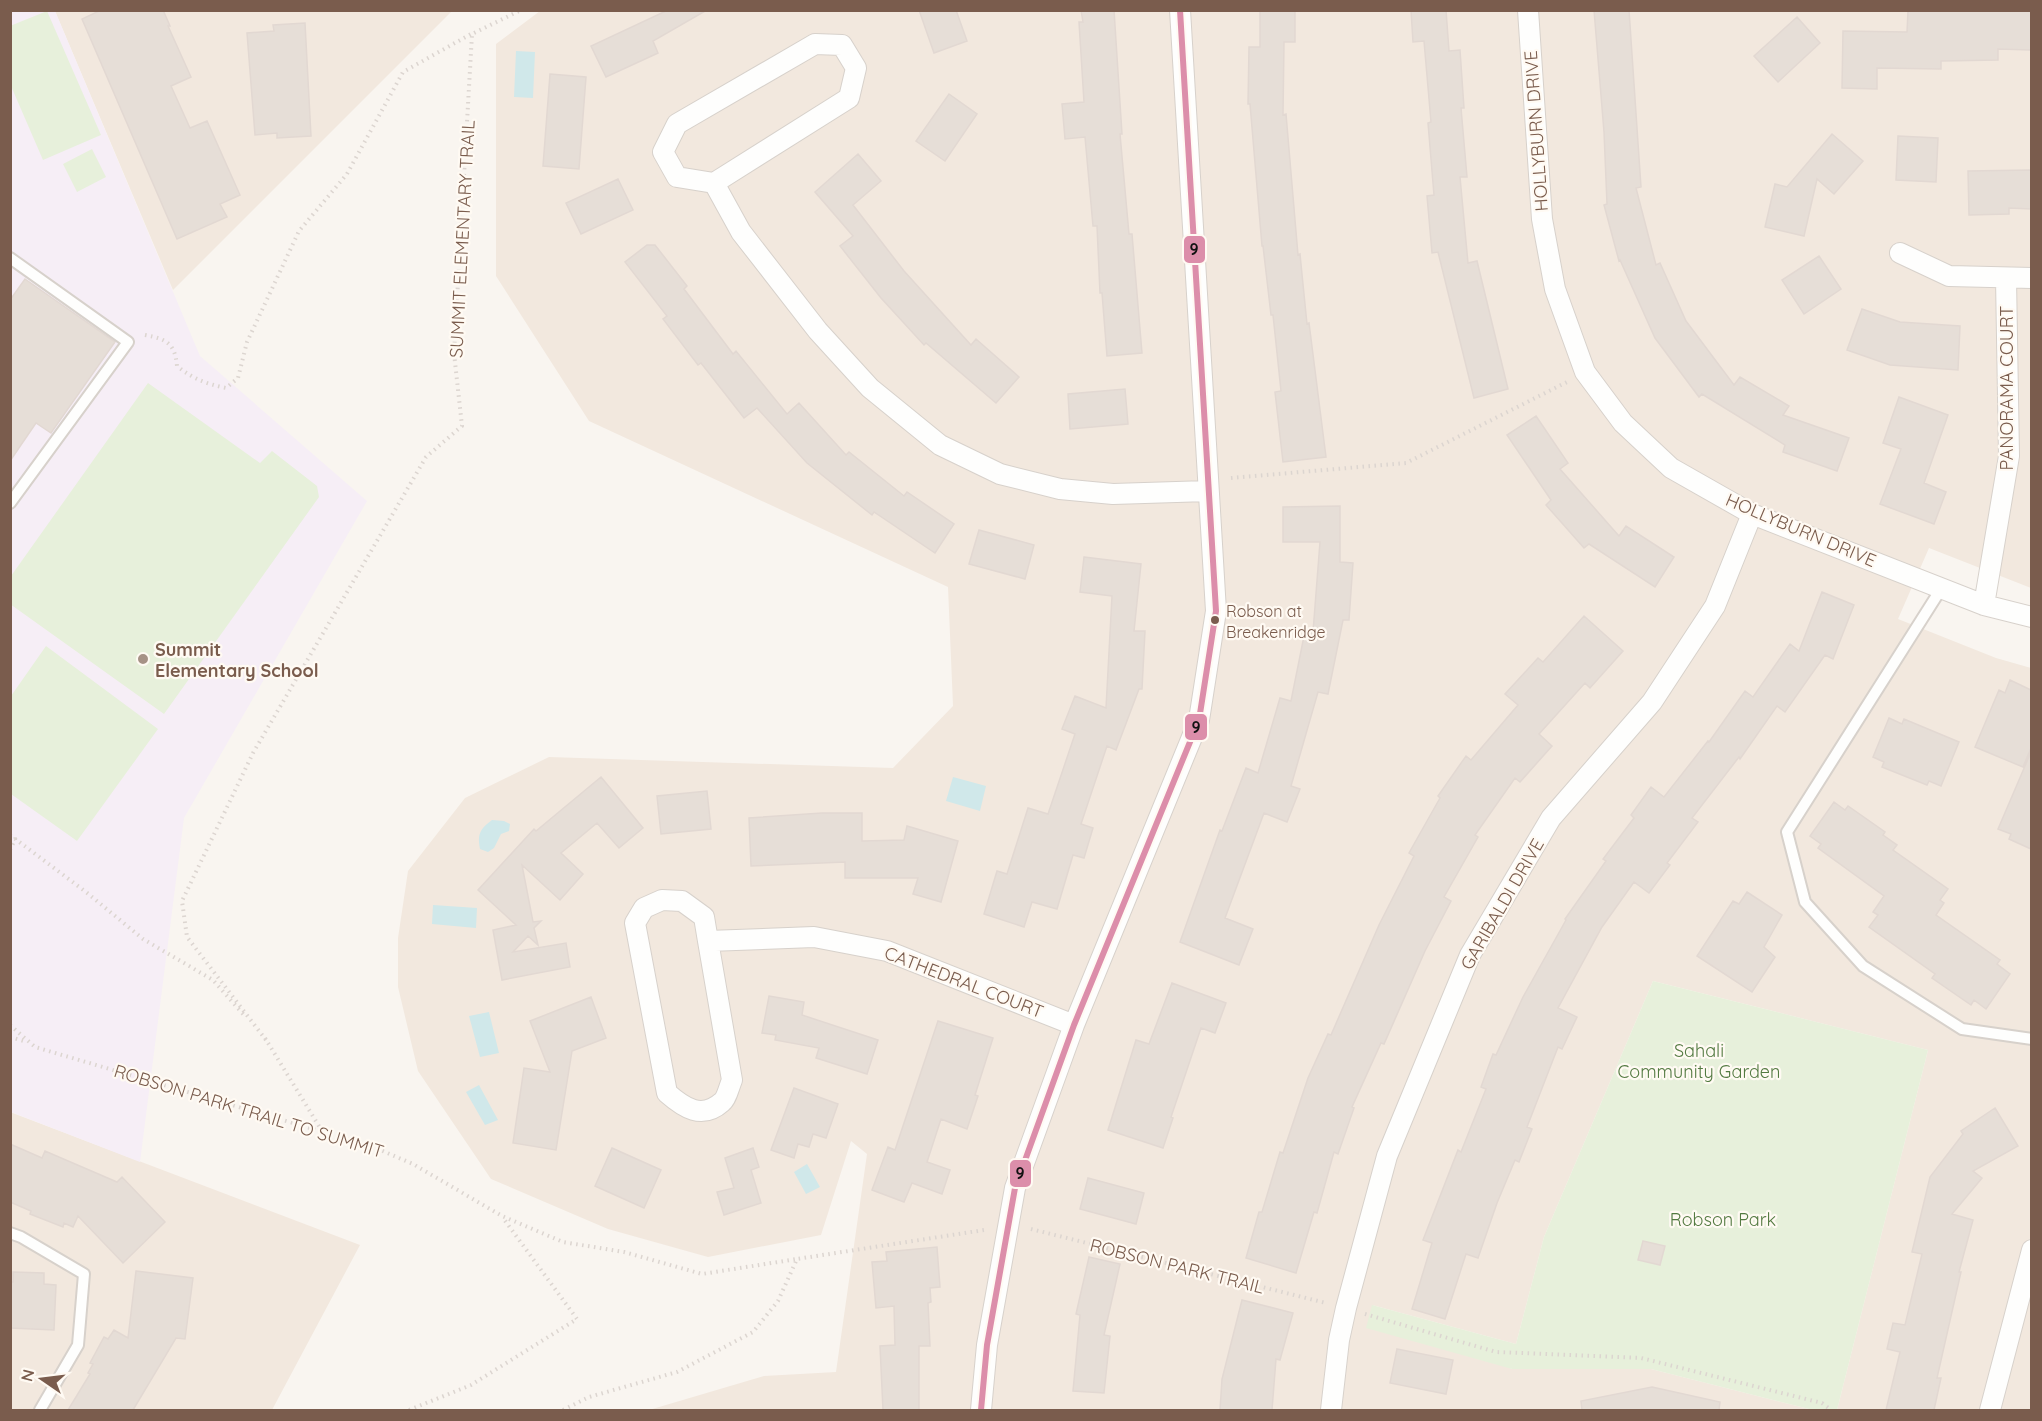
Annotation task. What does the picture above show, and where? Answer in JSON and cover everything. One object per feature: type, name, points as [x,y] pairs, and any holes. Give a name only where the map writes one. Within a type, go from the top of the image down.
[{"type":"street","points":[[981,1410],[987,1345],[1016,1188],[1074,1025],[1199,720],[1216,611],[1180,10]]},
{"type":"street","name":"HOLLYBURN DRIVE","points":[[1528,10],[1542,219],[1555,290],[1585,372],[1623,423],[1671,468],[1752,514],[1984,605],[2031,617]]},
{"type":"street","points":[[815,44],[842,45],[856,68],[849,98],[714,183],[677,177],[663,152],[677,124],[815,44]]},
{"type":"street","points":[[714,183],[741,232],[818,331],[870,388],[940,445],[1000,474],[1060,489],[1113,494],[1208,491]]},
{"type":"street","points":[[1900,253],[1949,276],[2031,278]]},
{"type":"street","name":"PANORAMA COURT","points":[[1984,605],[2009,456],[2006,278]]},
{"type":"street","name":"GARIBALDI DRIVE","points":[[1331,1410],[1339,1340],[1346,1308],[1387,1156],[1470,954],[1551,818],[1652,702],[1715,606],[1752,514]]},
{"type":"street","points":[[662,900],[682,901],[704,917],[708,941],[732,1080],[723,1101],[704,1112],[684,1108],[667,1094],[635,923],[644,908],[662,900]]},
{"type":"street","name":"CATHEDRAL COURT","points":[[708,941],[814,937],[887,951],[1074,1025]]},
{"type":"street","points":[[1990,1410],[2031,1250]]},
{"type":"lane","points":[[10,258],[128,342],[10,503]]},
{"type":"lane","points":[[1941,589],[1787,832],[1805,902],[1863,966],[1962,1029],[2031,1039]]},
{"type":"lane","points":[[10,1233],[21,1237],[84,1274],[78,1345],[40,1410]]},
{"type":"path","points":[[128,342],[144,335],[159,338],[170,344],[176,353],[177,366],[192,378],[208,384],[226,388],[238,378],[247,342],[299,231],[347,174],[403,72],[521,10]]},
{"type":"path","name":"SUMMIT ELEMENTARY TRAIL","points":[[266,1040],[187,938],[182,901],[253,753],[408,487],[426,457],[462,426],[454,353],[472,34]]},
{"type":"path","points":[[1231,478],[1406,463],[1568,381]]},
{"type":"path","points":[[10,835],[16,837],[143,939],[213,980],[266,1040],[322,1131]]},
{"type":"path","points":[[10,850],[16,837]]},
{"type":"path","name":"ROBSON PARK TRAIL TO SUMMIT","points":[[10,1025],[35,1047],[371,1146],[413,1164],[502,1216],[563,1242],[624,1251],[702,1274],[796,1259]]},
{"type":"path","points":[[10,1037],[31,1043]]},
{"type":"path","points":[[410,1410],[471,1385],[577,1319],[502,1216]]},
{"type":"path","name":"ROBSON PARK TRAIL","points":[[1028,1228],[1325,1303]]},
{"type":"path","points":[[563,1410],[589,1397],[677,1372],[753,1332],[778,1300],[796,1259],[982,1230]]},
{"type":"path","points":[[1366,1314],[1496,1352],[1641,1358],[1822,1403],[1832,1410]]},
{"type":"shaded area","name":"Summit Elementary School","points":[[10,11],[55,11],[200,356],[367,501],[184,818],[140,1162],[11,1112]]},
{"type":"shaded area","points":[[55,11],[452,11],[173,290]]},
{"type":"shaded area","points":[[540,11],[2031,11],[2031,588],[1929,548],[1898,619],[1996,658],[2031,668],[2031,1410],[1837,1410],[1928,1050],[1653,981],[1544,1237],[1516,1344],[1372,1305],[1512,1369],[1651,1369],[1813,1410],[649,1410],[764,1376],[836,1372],[867,1154],[851,1141],[821,1235],[708,1257],[608,1229],[491,1179],[418,1071],[398,987],[398,938],[408,871],[465,798],[549,757],[893,768],[953,706],[948,587],[589,421],[496,276],[496,44]]},
{"type":"shaded area","points":[[10,1112],[360,1245],[272,1410],[11,1410]]},
{"type":"green space","points":[[47,11],[101,135],[43,160],[11,86],[10,26]]},
{"type":"green space","points":[[92,149],[106,177],[77,192],[63,164]]},
{"type":"green space","points":[[148,383],[260,463],[272,451],[317,486],[319,497],[164,714],[10,604],[11,576]]},
{"type":"green space","points":[[46,646],[158,729],[77,841],[11,794],[11,696]]},
{"type":"green space","name":"Robson Park","points":[[1653,981],[1928,1050],[1837,1410],[1813,1410],[1651,1369],[1512,1369],[1366,1328],[1372,1305],[1516,1344],[1544,1237]]},
{"type":"water","points":[[516,51],[535,52],[533,98],[514,97]]},
{"type":"water","points":[[953,777],[986,786],[980,811],[946,801]]},
{"type":"water","points":[[492,820],[510,824],[509,831],[501,834],[494,848],[488,852],[480,849],[479,836],[482,829]]},
{"type":"water","points":[[433,905],[477,908],[476,928],[432,924]]},
{"type":"water","points":[[489,1012],[499,1053],[480,1057],[469,1016]]},
{"type":"water","points":[[479,1085],[498,1120],[485,1125],[466,1092]]},
{"type":"water","points":[[807,1164],[820,1187],[806,1194],[794,1172]]},
{"type":"building","points":[[101,10],[163,10],[191,77],[171,86],[190,128],[207,121],[240,195],[220,204],[227,217],[177,239],[82,19]]},
{"type":"building","points":[[668,10],[707,10],[653,41],[658,53],[606,77],[591,46]]},
{"type":"building","points":[[919,10],[956,10],[967,41],[934,53]]},
{"type":"building","points":[[1081,10],[1114,10],[1122,134],[1120,134],[1129,234],[1132,234],[1142,353],[1107,356],[1102,293],[1100,293],[1097,226],[1093,226],[1085,137],[1065,139],[1062,104],[1084,102],[1079,22],[1083,22]]},
{"type":"building","points":[[1260,10],[1295,10],[1295,42],[1284,42],[1283,115],[1286,114],[1298,255],[1300,254],[1307,324],[1309,323],[1326,457],[1283,462],[1275,392],[1281,391],[1273,315],[1271,315],[1262,246],[1250,104],[1248,104],[1249,47],[1260,47]]},
{"type":"building","points":[[1411,10],[1446,10],[1449,51],[1460,50],[1464,108],[1461,108],[1467,177],[1460,177],[1468,263],[1477,261],[1508,389],[1474,398],[1438,252],[1432,253],[1427,196],[1434,195],[1424,41],[1413,42]]},
{"type":"building","points":[[1594,10],[1629,10],[1641,187],[1636,188],[1656,265],[1660,263],[1686,321],[1734,385],[1740,377],[1789,406],[1783,415],[1849,438],[1837,471],[1783,452],[1785,445],[1702,394],[1699,397],[1655,338],[1619,261],[1604,205],[1607,204],[1604,132]]},
{"type":"building","points":[[2031,10],[2031,50],[1998,49],[1998,60],[1941,61],[1941,69],[1877,68],[1877,89],[1842,88],[1843,31],[1907,32],[1908,11]]},
{"type":"building","points":[[1797,17],[1820,43],[1778,82],[1754,56]]},
{"type":"building","points":[[305,23],[311,136],[277,138],[277,133],[255,135],[247,33],[274,31],[273,25]]},
{"type":"building","points":[[550,74],[586,77],[579,169],[543,166]]},
{"type":"building","points":[[949,94],[977,114],[945,161],[916,141]]},
{"type":"building","points":[[1832,134],[1863,161],[1834,194],[1817,179],[1804,236],[1765,227],[1775,184],[1787,187]]},
{"type":"building","points":[[1898,136],[1938,138],[1936,182],[1896,180]]},
{"type":"building","points":[[858,154],[881,181],[853,205],[904,271],[971,345],[976,339],[1019,377],[996,403],[926,343],[924,345],[881,298],[840,246],[853,236],[815,192]]},
{"type":"building","points":[[2031,170],[2031,209],[2009,208],[2009,214],[1969,215],[1968,171]]},
{"type":"building","points":[[618,179],[633,210],[581,234],[566,203]]},
{"type":"building","points":[[647,245],[655,245],[687,286],[684,289],[733,354],[736,351],[787,414],[799,403],[846,455],[849,452],[904,496],[907,492],[954,524],[935,553],[874,512],[872,515],[807,463],[757,408],[744,418],[701,363],[698,365],[663,319],[667,316],[625,262]]},
{"type":"building","points":[[1819,256],[1841,289],[1804,314],[1782,280]]},
{"type":"building","points":[[25,279],[115,342],[51,433],[36,423],[10,461],[10,300]]},
{"type":"building","points":[[1862,309],[1900,322],[1960,326],[1958,370],[1890,365],[1847,350]]},
{"type":"building","points":[[1125,389],[1128,424],[1070,429],[1068,394]]},
{"type":"building","points":[[1899,397],[1948,415],[1924,483],[1946,492],[1934,524],[1880,504],[1901,449],[1883,443]]},
{"type":"building","points":[[1536,416],[1568,463],[1560,469],[1619,536],[1626,526],[1674,557],[1655,587],[1589,544],[1584,548],[1546,505],[1551,500],[1507,435]]},
{"type":"building","points":[[1340,506],[1340,562],[1353,563],[1349,620],[1343,620],[1328,694],[1318,692],[1291,786],[1300,789],[1287,822],[1264,813],[1225,918],[1253,929],[1239,965],[1180,942],[1220,830],[1222,831],[1246,768],[1258,773],[1280,698],[1291,701],[1305,631],[1313,632],[1320,542],[1283,542],[1283,507]]},
{"type":"building","points":[[979,530],[1034,545],[1025,579],[969,564]]},
{"type":"building","points":[[1084,557],[1141,564],[1134,631],[1145,631],[1142,689],[1139,689],[1116,750],[1107,746],[1081,824],[1093,828],[1084,858],[1073,855],[1057,909],[1032,902],[1024,927],[984,914],[997,871],[1007,874],[1028,808],[1048,814],[1075,734],[1062,729],[1075,696],[1106,708],[1112,596],[1080,592]]},
{"type":"building","points":[[1822,592],[1854,605],[1833,659],[1825,655],[1785,712],[1777,706],[1740,759],[1739,757],[1692,818],[1698,822],[1667,863],[1670,865],[1649,893],[1634,882],[1602,927],[1558,1008],[1577,1017],[1562,1049],[1558,1047],[1527,1127],[1532,1129],[1519,1162],[1515,1160],[1497,1203],[1478,1258],[1466,1254],[1445,1319],[1412,1309],[1432,1243],[1423,1240],[1458,1150],[1461,1152],[1486,1089],[1481,1087],[1493,1054],[1496,1055],[1523,997],[1565,919],[1606,861],[1603,859],[1634,818],[1631,815],[1651,787],[1664,797],[1709,742],[1745,691],[1753,697],[1790,644],[1799,651]]},
{"type":"building","points":[[1584,616],[1623,651],[1590,688],[1585,683],[1539,734],[1552,746],[1520,782],[1515,778],[1475,835],[1478,837],[1444,897],[1451,901],[1352,1107],[1354,1108],[1338,1154],[1334,1152],[1317,1213],[1314,1212],[1296,1273],[1246,1258],[1259,1212],[1262,1212],[1280,1152],[1283,1153],[1308,1078],[1328,1034],[1331,1035],[1379,925],[1414,856],[1409,853],[1440,798],[1438,796],[1466,756],[1471,760],[1518,705],[1505,694],[1538,658],[1543,662]]},
{"type":"building","points":[[2010,680],[2031,690],[2031,748],[2023,767],[1975,747],[1999,690],[2005,693]]},
{"type":"building","points":[[1889,718],[1902,724],[1904,719],[1959,742],[1941,786],[1929,781],[1927,785],[1882,767],[1884,762],[1873,757]]},
{"type":"building","points":[[2031,752],[2031,849],[2009,839],[2011,834],[1998,829]]},
{"type":"building","points":[[601,777],[643,828],[619,848],[597,823],[561,853],[583,874],[560,900],[522,865],[533,922],[541,921],[534,928],[538,945],[528,936],[513,952],[566,943],[570,967],[502,980],[493,930],[516,925],[478,890],[534,829],[536,831]]},
{"type":"building","points":[[707,791],[711,829],[661,834],[657,796]]},
{"type":"building","points":[[1834,802],[1845,810],[1848,806],[1885,832],[1883,835],[1897,845],[1893,850],[1948,889],[1940,900],[1944,903],[1936,915],[2000,960],[1997,964],[2010,974],[1986,1009],[1974,1000],[1971,1005],[1932,978],[1935,974],[1869,927],[1878,915],[1873,912],[1884,896],[1818,848],[1821,844],[1810,836]]},
{"type":"building","points":[[862,813],[862,841],[904,840],[907,826],[958,841],[941,902],[913,894],[918,878],[845,878],[845,862],[751,866],[749,818]]},
{"type":"building","points":[[1747,892],[1782,915],[1764,947],[1775,957],[1752,992],[1697,956],[1733,901],[1739,904]]},
{"type":"building","points":[[1172,983],[1226,1003],[1215,1033],[1201,1028],[1163,1148],[1108,1130],[1136,1040],[1149,1044]]},
{"type":"building","points":[[769,996],[804,1002],[802,1015],[878,1040],[867,1074],[816,1058],[819,1048],[775,1040],[776,1035],[762,1033]]},
{"type":"building","points":[[591,997],[606,1038],[572,1051],[556,1150],[513,1143],[524,1068],[550,1072],[530,1021]]},
{"type":"building","points":[[938,1021],[993,1038],[967,1129],[941,1119],[927,1162],[950,1170],[942,1194],[912,1183],[904,1202],[872,1190],[888,1147],[895,1150]]},
{"type":"building","points":[[794,1088],[838,1104],[826,1138],[813,1134],[809,1147],[798,1144],[794,1158],[771,1150]]},
{"type":"building","points":[[1995,1108],[2018,1146],[1973,1171],[1982,1178],[1952,1214],[1973,1220],[1959,1272],[1961,1272],[1937,1378],[1941,1378],[1934,1410],[1886,1410],[1900,1352],[1887,1349],[1893,1323],[1905,1325],[1922,1254],[1912,1252],[1930,1177],[1963,1134],[1961,1131]]},
{"type":"building","points":[[10,1144],[42,1158],[45,1151],[117,1182],[122,1177],[165,1222],[123,1263],[78,1216],[73,1227],[64,1223],[63,1227],[30,1214],[31,1211],[10,1202]]},
{"type":"building","points":[[612,1148],[661,1170],[644,1208],[595,1186]]},
{"type":"building","points":[[753,1148],[759,1167],[751,1170],[761,1203],[724,1215],[717,1192],[734,1188],[725,1158]]},
{"type":"building","points":[[1088,1178],[1144,1193],[1136,1224],[1080,1209]]},
{"type":"building","points":[[1643,1241],[1665,1246],[1660,1265],[1638,1260]]},
{"type":"building","points":[[937,1247],[940,1287],[930,1288],[931,1302],[928,1303],[930,1346],[919,1346],[919,1410],[883,1410],[880,1346],[895,1345],[894,1306],[876,1308],[872,1262],[887,1261],[886,1252]]},
{"type":"building","points":[[1089,1257],[1120,1264],[1104,1335],[1110,1336],[1104,1393],[1073,1391],[1080,1315],[1076,1314]]},
{"type":"building","points":[[136,1271],[193,1278],[185,1339],[176,1338],[133,1410],[68,1410],[90,1374],[88,1373],[93,1364],[90,1363],[104,1337],[108,1339],[114,1330],[128,1338]]},
{"type":"building","points":[[13,1272],[44,1273],[44,1284],[56,1285],[54,1330],[10,1328],[10,1282],[13,1282]]},
{"type":"building","points":[[1242,1300],[1293,1313],[1280,1360],[1276,1359],[1272,1410],[1220,1410],[1222,1379]]},
{"type":"building","points":[[1397,1349],[1453,1360],[1446,1394],[1390,1383]]},
{"type":"building","points":[[1652,1387],[1720,1402],[1719,1410],[1582,1410],[1581,1401]]},
{"type":"transit line","name":"9","points":[[981,1410],[987,1345],[1015,1188],[1074,1025],[1199,720],[1216,611],[1180,10]]},
{"type":"place","name":"Robson at Breakenridge","points":[[1215,620]]},
{"type":"place","name":"Summit Elementary School","points":[[143,659]]},
{"type":"park label","name":"Sahali Community Garden","points":[[1699,1060]]}]
